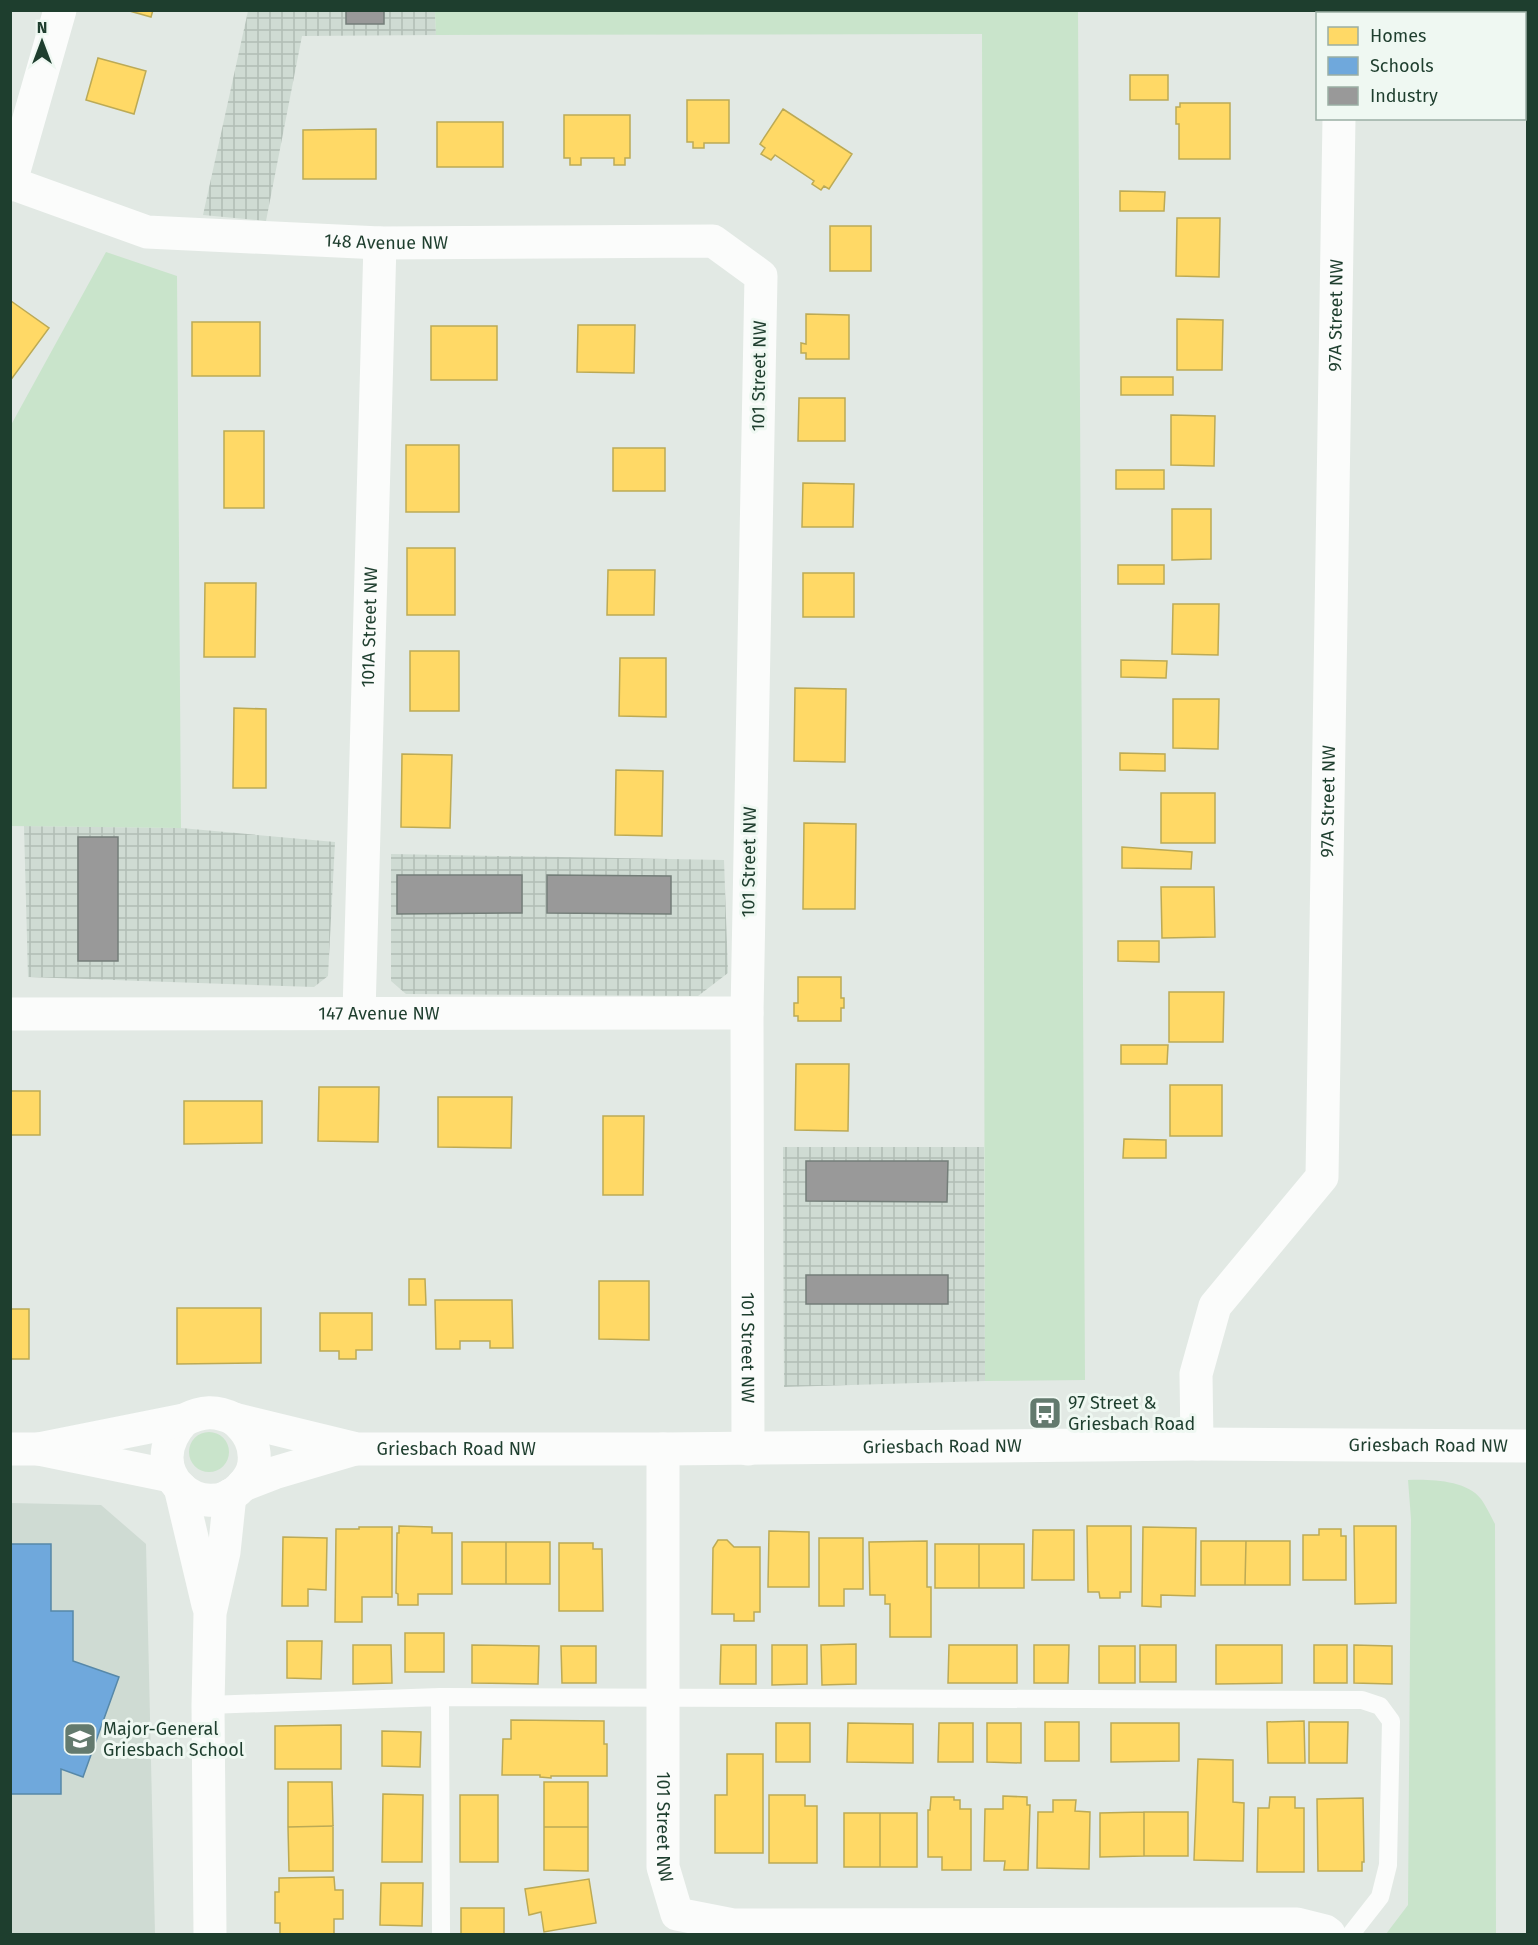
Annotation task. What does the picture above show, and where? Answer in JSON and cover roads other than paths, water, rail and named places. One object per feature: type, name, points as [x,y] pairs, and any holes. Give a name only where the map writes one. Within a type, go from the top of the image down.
[{"type":"street","points":[[11,184],[60,10]]},
{"type":"street","name":"97A Street NW","points":[[1197,1444],[1196,1374],[1215,1306],[1322,1177],[1339,120]]},
{"type":"street","name":"148 Avenue NW","points":[[11,184],[147,232],[380,243],[713,242],[761,276]]},
{"type":"street","name":"101A Street NW","points":[[359,1013],[380,243]]},
{"type":"street","name":"101 Street NW","points":[[748,1449],[747,1013],[761,276]]},
{"type":"street","name":"147 Avenue NW","points":[[10,1014],[747,1013]]},
{"type":"street","name":"Griesbach Road NW","points":[[25,1449],[184,1420],[195,1414],[209,1412],[222,1413],[234,1419],[357,1449],[748,1449],[1197,1444],[1527,1446]]},
{"type":"street","points":[[210,1935],[208,1705],[210,1613],[236,1490],[253,1468],[255,1454],[252,1440],[245,1428],[234,1419]]},
{"type":"street","points":[[184,1420],[174,1431],[168,1443],[166,1457],[176,1481],[210,1613]]},
{"type":"street","name":"Griesbach Road NW","points":[[25,1449],[176,1481],[198,1498],[212,1500],[274,1473],[357,1449]]},
{"type":"street","name":"101 Street NW","points":[[663,1449],[663,1867],[677,1914],[733,1925],[1121,1929]]},
{"type":"street","points":[[1121,1929],[1297,1924],[1335,1933]]},
{"type":"lane","points":[[440,1696],[441,1935]]},
{"type":"lane","points":[[208,1705],[440,1696],[662,1699],[1362,1700],[1380,1706],[1391,1721],[1388,1865],[1380,1897],[1335,1933]]},
{"type":"place","name":"97 Street & Griesbach Road","points":[[1045,1413]]},
{"type":"place","name":"Major-General Griesbach School","points":[[80,1739]]}]
